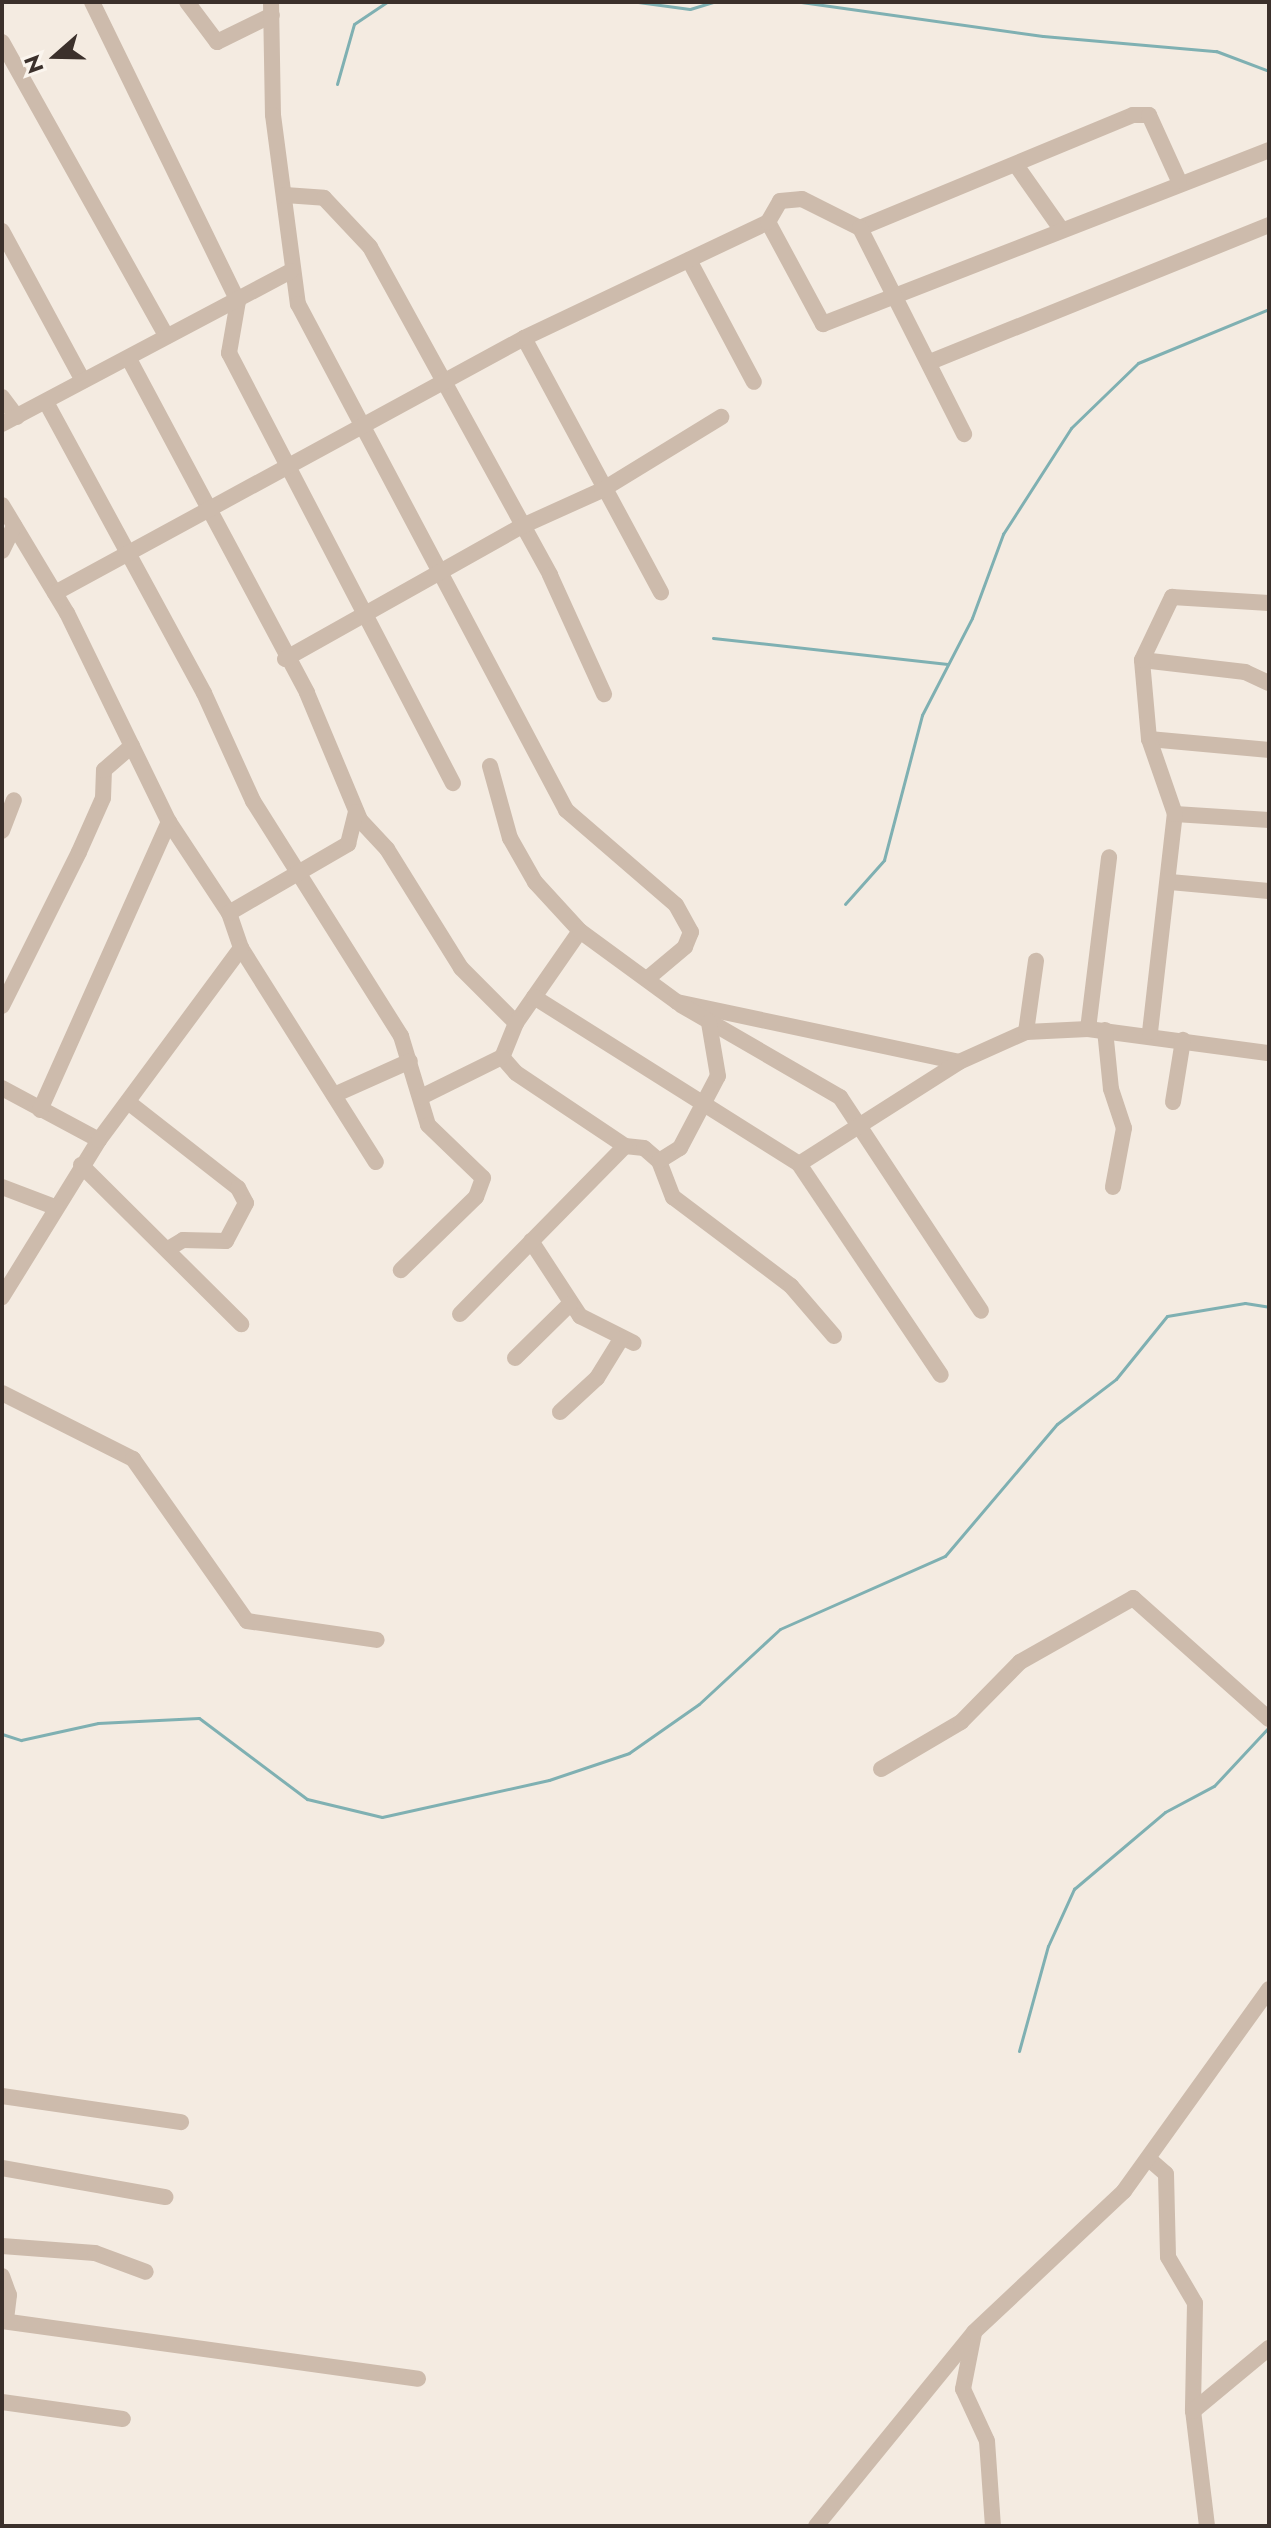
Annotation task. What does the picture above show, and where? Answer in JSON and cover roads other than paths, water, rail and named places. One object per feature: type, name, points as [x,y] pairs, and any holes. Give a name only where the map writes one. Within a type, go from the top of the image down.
[{"type":"street","points":[[92,2],[238,301],[229,353],[285,467],[453,783]]},
{"type":"street","points":[[187,2],[217,42],[272,8]]},
{"type":"street","points":[[272,8],[273,115],[285,195],[291,271],[298,304],[365,425],[566,810],[676,905],[691,932],[685,947],[647,979]]},
{"type":"street","points":[[2,42],[166,336]]},
{"type":"street","points":[[860,228],[1133,115],[1149,115],[1179,181]]},
{"type":"street","points":[[768,222],[823,324],[1179,181],[1269,150]]},
{"type":"street","points":[[1016,165],[1061,229]]},
{"type":"street","points":[[285,195],[324,198],[349,220],[443,382],[518,528],[550,575],[604,694]]},
{"type":"street","points":[[55,593],[125,552],[524,338],[768,222],[780,201],[802,199],[860,228],[899,296],[964,434]]},
{"type":"street","points":[[930,362],[1269,225]]},
{"type":"street","points":[[2,231],[83,381]]},
{"type":"street","points":[[689,260],[754,382]]},
{"type":"street","points":[[2,397],[9,420],[291,271]]},
{"type":"street","points":[[524,338],[602,490],[661,592]]},
{"type":"street","points":[[129,359],[205,511],[321,721],[356,812],[461,968],[516,1023]]},
{"type":"street","points":[[46,402],[204,693],[253,801],[410,1061],[428,1125],[484,1187],[401,1270]]},
{"type":"street","points":[[285,659],[443,573],[518,528],[602,490],[721,417]]},
{"type":"street","points":[[2,505],[55,593],[169,822],[229,913],[241,948],[376,1162]]},
{"type":"street","points":[[2,551],[14,526]]},
{"type":"street","points":[[1150,1032],[1170,882],[1175,814],[1149,739],[1142,660],[1172,597],[1269,603]]},
{"type":"street","points":[[1142,660],[1245,672],[1269,683]]},
{"type":"street","points":[[1149,739],[1269,750]]},
{"type":"street","points":[[2,1006],[103,798],[104,770],[132,746]]},
{"type":"street","points":[[490,766],[521,863],[580,931],[709,1023],[831,1090],[860,1125],[981,1311]]},
{"type":"street","points":[[2,831],[14,800]]},
{"type":"street","points":[[229,913],[348,844],[356,812]]},
{"type":"street","points":[[1175,814],[1269,820]]},
{"type":"street","points":[[40,1110],[169,822]]},
{"type":"street","points":[[1109,857],[1096,1029],[1124,1128],[1113,1187]]},
{"type":"street","points":[[1170,882],[1269,891]]},
{"type":"street","points":[[421,1097],[502,1057],[516,1023],[580,931]]},
{"type":"street","points":[[2,1297],[90,1153],[241,948]]},
{"type":"street","points":[[1026,1032],[1036,961]]},
{"type":"street","points":[[534,997],[704,1099],[799,1164],[941,1375]]},
{"type":"street","points":[[677,1002],[959,1062]]},
{"type":"street","points":[[659,1161],[675,1156],[720,1067],[709,1023]]},
{"type":"street","points":[[799,1164],[959,1062],[1026,1032],[1096,1029],[1150,1032],[1269,1053]]},
{"type":"street","points":[[1173,1102],[1183,1040]]},
{"type":"street","points":[[502,1057],[625,1146],[644,1148],[659,1161],[673,1197],[791,1286],[834,1336]]},
{"type":"street","points":[[334,1095],[410,1061]]},
{"type":"street","points":[[2,1088],[80,1131],[90,1153],[168,1249],[241,1324]]},
{"type":"street","points":[[128,1102],[238,1188],[246,1203],[226,1241],[183,1240],[168,1249]]},
{"type":"street","points":[[460,1314],[625,1146]]},
{"type":"street","points":[[2,1187],[55,1207]]},
{"type":"street","points":[[531,1241],[570,1304],[628,1341],[597,1378],[560,1412]]},
{"type":"street","points":[[515,1358],[570,1304]]},
{"type":"street","points":[[2,1393],[133,1459],[247,1621],[377,1640]]},
{"type":"street","points":[[881,1769],[961,1722],[1020,1662],[1133,1598],[1269,1719]]},
{"type":"street","points":[[816,2526],[974,2332],[1101,2217],[1150,2160],[1268,1994]]},
{"type":"street","points":[[2,2096],[181,2122]]},
{"type":"street","points":[[1150,2160],[1166,2174],[1168,2257],[1195,2303],[1193,2411],[1207,2526]]},
{"type":"street","points":[[2,2168],[165,2197]]},
{"type":"street","points":[[2,2246],[95,2253],[146,2272]]},
{"type":"street","points":[[2,2276],[9,2295],[4,2321],[418,2379]]},
{"type":"street","points":[[974,2332],[963,2389],[987,2441],[993,2526]]},
{"type":"street","points":[[1193,2411],[1269,2348]]},
{"type":"street","points":[[2,2402],[123,2419]]},
{"type":"waterway","points":[[337,84],[354,24],[387,2]]},
{"type":"waterway","points":[[638,2],[690,9],[713,2]]},
{"type":"waterway","points":[[801,2],[1043,36],[1216,51],[1269,71]]},
{"type":"waterway","points":[[845,904],[884,860],[922,715],[972,618],[1003,534],[1071,428],[1138,363],[1269,309]]},
{"type":"waterway","points":[[713,638],[948,664]]},
{"type":"waterway","points":[[2,1734],[21,1740],[98,1723],[199,1718],[307,1799],[382,1817],[549,1780],[629,1753],[699,1704],[780,1629],[945,1556],[1057,1424],[1116,1379],[1167,1316],[1245,1303],[1269,1307]]},
{"type":"waterway","points":[[1019,2051],[1048,1946],[1074,1889],[1165,1812],[1214,1786],[1269,1727]]}]
